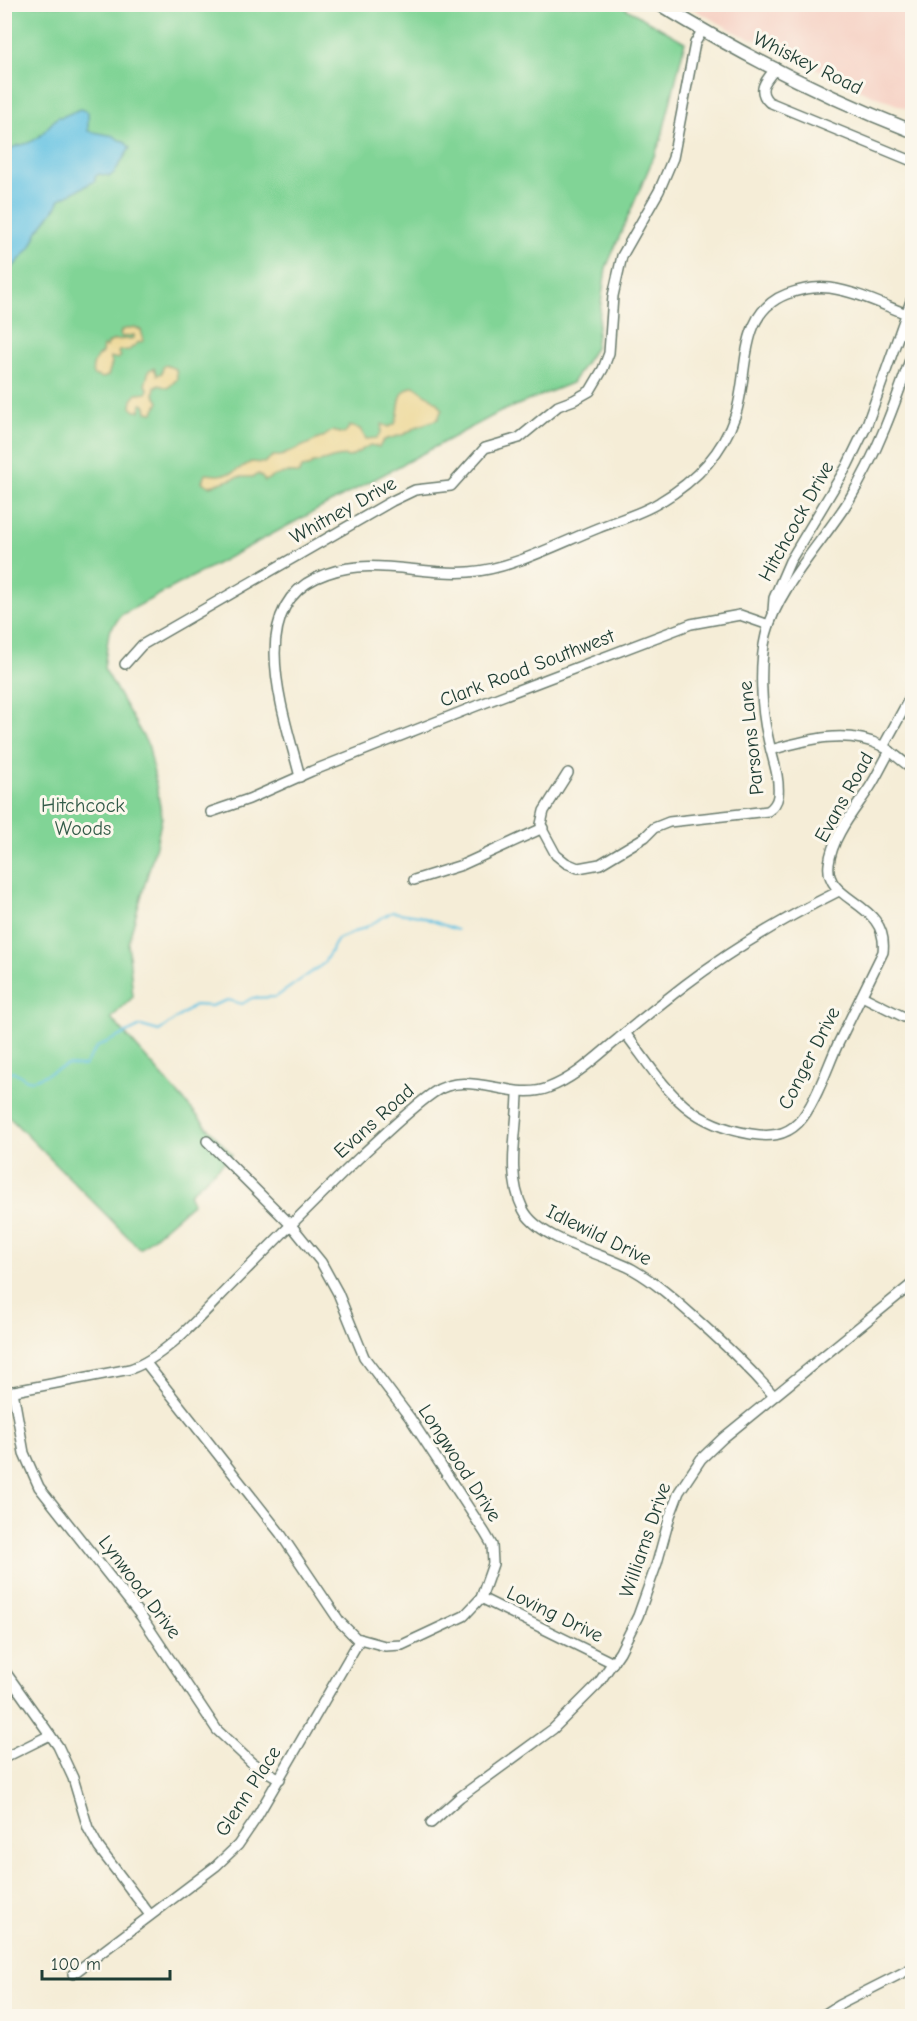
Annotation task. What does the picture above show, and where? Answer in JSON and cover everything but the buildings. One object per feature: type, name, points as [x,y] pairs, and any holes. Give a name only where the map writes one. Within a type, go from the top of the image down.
[{"type":"main road","name":"Whiskey Road","points":[[658,4],[702,31],[776,69],[864,112],[912,131]]},
{"type":"street","name":"Whitney Drive","points":[[126,664],[142,645],[392,501],[415,490],[451,486],[485,448],[519,438],[558,406],[590,391],[609,353],[613,296],[622,256],[659,191],[673,158],[695,44],[702,31]]},
{"type":"street","points":[[776,69],[765,82],[762,91],[769,102],[912,161]]},
{"type":"street","points":[[300,777],[280,696],[275,637],[281,612],[290,597],[303,585],[336,570],[359,567],[453,573],[486,570],[642,512],[692,480],[723,443],[739,404],[751,333],[756,318],[774,300],[804,289],[832,289],[864,297],[910,315]]},
{"type":"street","name":"Hitchcock Drive","points":[[771,621],[774,598],[782,577],[847,466],[866,427],[910,315],[912,298]]},
{"type":"street","name":"Hitchcock Drive","points":[[771,621],[794,577],[839,516],[862,476],[886,426],[912,354]]},
{"type":"street","name":"Clark Road Southwest","points":[[211,812],[249,799],[476,706],[691,624],[740,615],[771,621]]},
{"type":"street","name":"Parsons Lane","points":[[543,828],[552,848],[561,859],[572,866],[587,868],[600,864],[661,825],[768,811],[777,802],[778,785],[767,737],[761,674],[763,646],[771,621]]},
{"type":"street","name":"Evans Road","points":[[9,1392],[130,1369],[146,1363],[165,1350],[320,1194],[407,1113],[436,1091],[454,1085],[473,1084],[518,1092],[537,1092],[560,1083],[741,945],[767,928],[839,891],[828,868],[831,854],[848,819],[871,785],[912,694]]},
{"type":"street","points":[[771,750],[824,737],[861,740],[886,749],[912,768]]},
{"type":"street","points":[[414,880],[462,865],[543,828],[544,811],[568,773]]},
{"type":"street","name":"Conger Drive","points":[[625,1033],[671,1092],[695,1115],[730,1130],[769,1136],[792,1128],[803,1116],[883,952],[882,932],[871,914],[839,891]]},
{"type":"street","points":[[862,996],[912,1021]]},
{"type":"street","name":"Idlewild Drive","points":[[518,1092],[514,1170],[520,1202],[527,1216],[544,1231],[629,1267],[654,1282],[740,1357],[774,1396]]},
{"type":"street","name":"Longwood Drive","points":[[146,1363],[280,1533],[346,1630],[360,1639],[385,1646],[402,1645],[464,1616],[481,1598],[493,1564],[492,1545],[410,1418],[364,1357],[329,1274],[313,1251],[291,1225],[207,1141]]},
{"type":"street","name":"Williams Drive","points":[[432,1823],[460,1797],[553,1729],[598,1684],[629,1637],[638,1616],[657,1563],[674,1504],[685,1481],[712,1448],[912,1284]]},
{"type":"street","name":"Lynwood Drive","points":[[9,1392],[24,1453],[39,1487],[141,1616],[218,1730],[252,1763],[280,1779]]},
{"type":"street","name":"Loving Drive","points":[[481,1598],[613,1663]]},
{"type":"street","name":"Glenn Place","points":[[73,1974],[228,1856],[247,1833],[280,1779],[360,1639]]},
{"type":"street","points":[[4,1670],[50,1735],[73,1778],[88,1828],[95,1842],[150,1915]]},
{"type":"street","points":[[4,1758],[50,1735]]},
{"type":"street","points":[[822,2016],[912,1968]]},
{"type":"shaded area","points":[[686,5],[912,5],[912,111],[860,90],[762,42],[739,34]]},
{"type":"green space","name":"Hitchcock Woods","points":[[4,5],[620,5],[685,42],[661,140],[606,268],[595,348],[572,383],[500,412],[121,615],[109,632],[104,668],[149,747],[162,817],[128,943],[133,997],[111,1018],[232,1155],[189,1194],[193,1203],[140,1249],[5,1113]]},
{"type":"sand","points":[[134,327],[141,330],[144,341],[129,350],[119,351],[121,356],[118,359],[110,357],[112,363],[108,376],[103,378],[93,375],[94,363],[102,353],[103,346],[106,347],[114,340],[134,338],[134,335],[122,337],[120,334],[122,330]]},
{"type":"sand","points":[[165,365],[176,369],[177,379],[168,388],[159,385],[155,387],[154,394],[159,402],[153,413],[147,412],[143,404],[141,404],[140,411],[135,411],[131,407],[132,400],[137,394],[147,393],[148,388],[145,385],[149,370],[154,368],[157,375],[162,373]]},
{"type":"sand","points":[[414,386],[438,403],[442,409],[438,419],[416,427],[405,434],[384,440],[379,447],[370,445],[350,457],[313,463],[302,468],[298,474],[281,474],[265,481],[259,474],[252,477],[238,477],[209,486],[202,482],[205,474],[232,473],[251,462],[264,463],[273,456],[281,456],[332,431],[344,434],[350,426],[360,429],[366,439],[377,438],[381,433],[382,424],[389,427],[395,424],[401,397],[404,392]]},
{"type":"water","points":[[80,109],[88,112],[88,131],[114,136],[124,141],[130,148],[110,176],[99,174],[95,177],[95,181],[60,199],[38,231],[30,248],[5,276],[5,151],[31,142],[58,117]]},
{"type":"waterway","points":[[4,1075],[13,1071],[27,1080],[36,1079],[67,1065],[84,1066],[97,1047],[141,1026],[159,1031],[195,1005],[211,1006],[228,1000],[242,1004],[252,998],[276,997],[323,964],[338,939],[392,912],[419,916],[457,930]]}]
